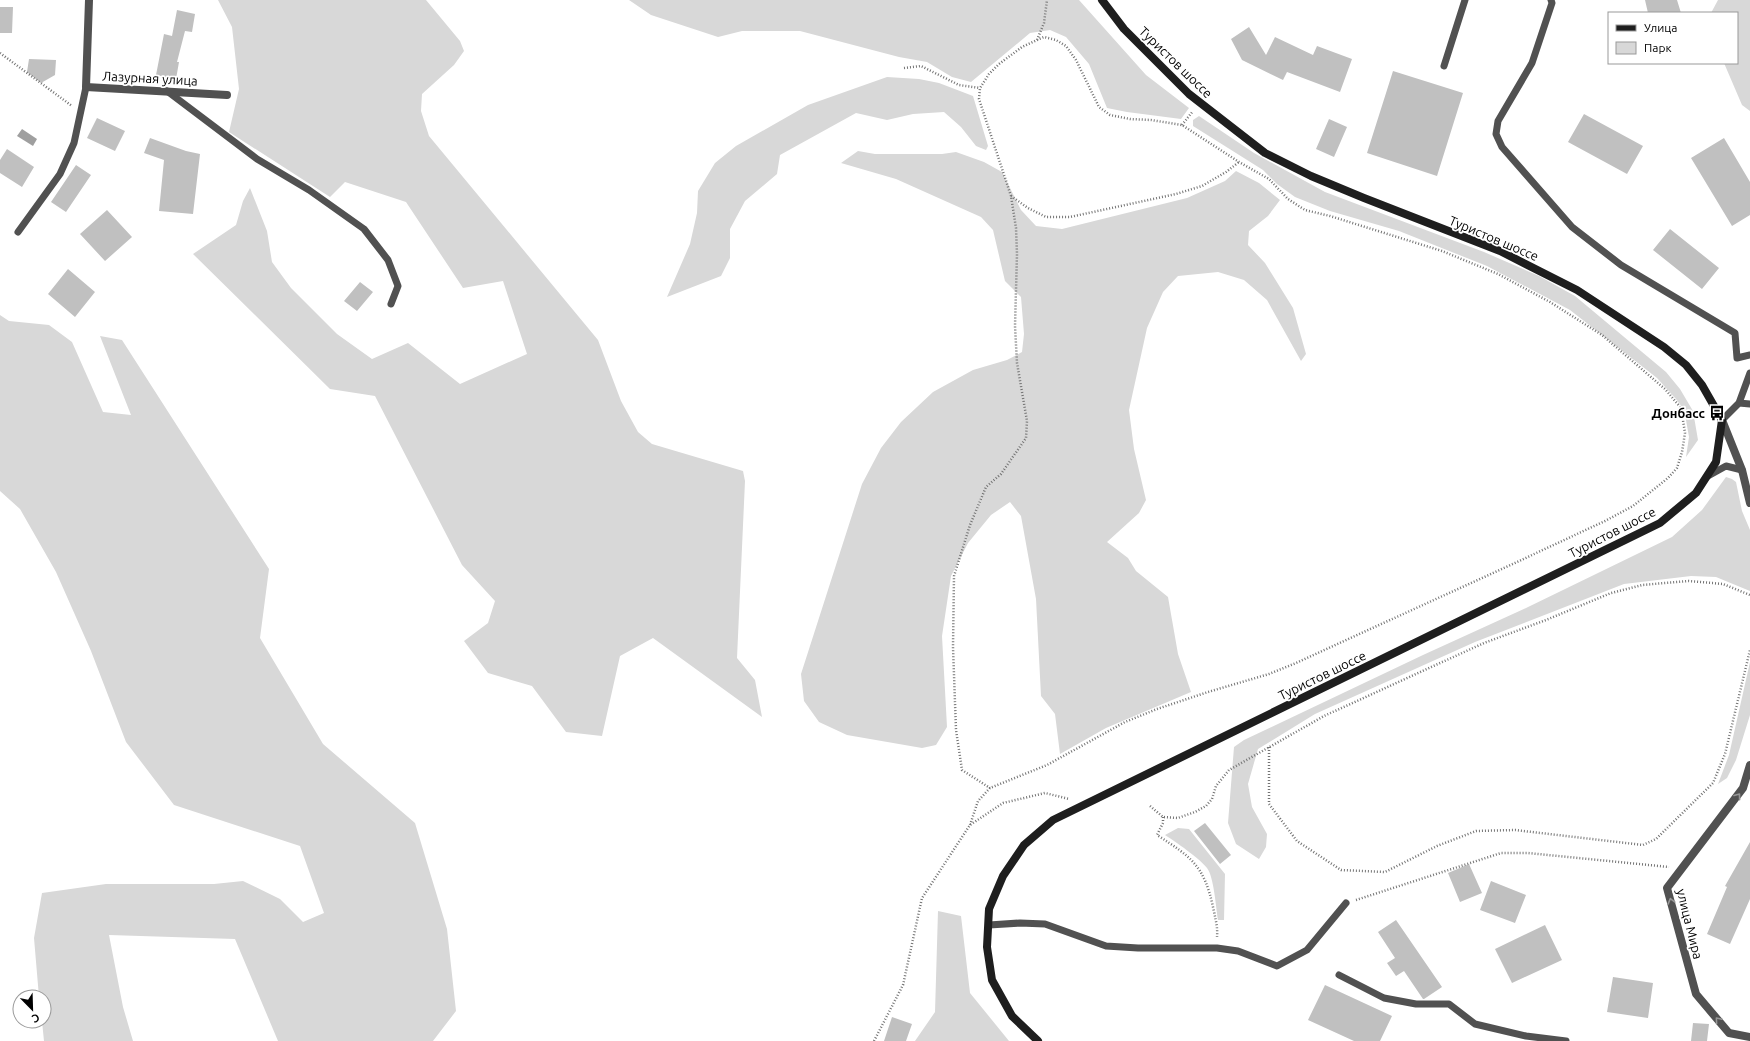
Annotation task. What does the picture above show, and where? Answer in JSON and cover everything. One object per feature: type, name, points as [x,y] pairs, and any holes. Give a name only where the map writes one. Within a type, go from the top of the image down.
[{"type":"main road","name":"Туристов шоссе","points":[[1038,1041],[1012,1016],[992,980],[987,947],[989,909],[1003,876],[1024,845],[1053,820],[1660,523],[1696,493],[1708,476],[1716,462],[1722,420],[1702,385],[1686,365],[1664,347],[1577,290],[1500,251],[1311,176],[1265,153],[1189,94],[1124,28],[1102,0]]},
{"type":"street","name":"Лазурная улица","points":[[89,0],[86,87],[227,95]]},
{"type":"street","points":[[1722,420],[1742,470],[1750,503]]},
{"type":"street","name":"улица Мира","points":[[1750,765],[1743,788],[1667,888],[1696,994],[1729,1033],[1750,1037]]},
{"type":"lane","points":[[1444,66],[1465,0]]},
{"type":"lane","points":[[1551,0],[1552,3],[1546,24],[1532,63],[1498,121],[1496,134],[1502,147],[1572,227],[1621,265],[1735,333],[1737,358],[1750,355]]},
{"type":"lane","points":[[18,232],[60,174],[74,143],[86,87]]},
{"type":"lane","points":[[167,91],[257,159],[309,190],[364,229],[388,260],[398,286],[392,304]]},
{"type":"lane","points":[[1722,420],[1739,403],[1750,373]]},
{"type":"lane","points":[[1739,403],[1750,404]]},
{"type":"lane","points":[[1708,476],[1726,466],[1742,470]]},
{"type":"lane","points":[[988,925],[1020,923],[1045,924],[1106,946],[1138,948],[1217,948],[1238,951],[1277,966],[1307,950],[1346,903]]},
{"type":"lane","points":[[1339,975],[1384,998],[1416,1004],[1449,1004],[1476,1024],[1526,1036],[1566,1041]]},
{"type":"path","points":[[1037,40],[1044,24],[1047,0]]},
{"type":"path","points":[[874,1041],[903,985],[922,898],[970,825],[978,801],[990,788],[1047,765],[1126,722],[1157,709],[1269,674],[1296,663],[1531,556],[1633,506],[1668,478],[1677,468],[1686,433],[1681,408],[1665,389],[1592,328],[1550,302],[1498,274],[1442,251],[1330,216],[1305,210],[1288,199],[1269,179],[1239,162],[1182,125],[1152,120],[1130,119],[1110,115],[1099,107],[1076,60],[1066,46],[1056,40],[1044,37],[1022,47],[999,64],[989,74],[980,88],[979,98],[1011,196],[1016,228],[1018,254],[1015,326],[1017,363],[1027,421],[1026,438],[1001,474],[986,487],[970,525],[954,576],[956,730],[962,770],[990,788]]},
{"type":"path","points":[[0,53],[80,112]]},
{"type":"path","points":[[904,68],[921,66],[959,85],[980,88]]},
{"type":"path","points":[[1182,125],[1200,103]]},
{"type":"path","points":[[1011,196],[1028,208],[1046,217],[1070,216],[1176,194],[1195,188],[1226,172],[1239,162]]},
{"type":"path","points":[[1150,806],[1163,817],[1178,818],[1195,812],[1206,806],[1212,799],[1216,786],[1229,770],[1324,716],[1484,643],[1546,620],[1611,593],[1642,585],[1689,581],[1723,584],[1750,595]]},
{"type":"path","points":[[1269,747],[1269,804],[1296,841],[1341,870],[1385,872],[1437,846],[1476,831],[1515,830],[1643,845],[1656,839],[1713,783],[1725,754],[1750,650]]},
{"type":"path","points":[[970,825],[1004,802],[1045,794],[1087,803]]},
{"type":"path","points":[[1163,817],[1163,823],[1157,835],[1186,854],[1202,872],[1210,891],[1218,928]]},
{"type":"path","points":[[1346,903],[1501,853],[1528,853],[1682,869]]},
{"type":"green space","points":[[218,0],[426,0],[460,41],[464,51],[454,65],[422,94],[421,111],[429,136],[598,340],[621,401],[638,432],[652,444],[743,471],[745,481],[737,658],[755,680],[762,717],[653,638],[620,656],[602,736],[566,732],[532,686],[488,673],[464,641],[488,623],[495,601],[462,565],[375,396],[330,389],[193,254],[236,225],[243,201],[250,188],[267,231],[272,262],[291,288],[337,334],[372,359],[408,343],[460,384],[527,354],[503,281],[463,288],[406,202],[345,182],[330,197],[229,132],[239,89],[232,27]]},
{"type":"green space","points":[[629,0],[1079,0],[1146,75],[1189,108],[1181,119],[1107,108],[1089,64],[1066,37],[1050,30],[1030,33],[971,82],[952,77],[927,62],[899,57],[800,31],[742,31],[718,37],[651,15]]},
{"type":"green space","points":[[1718,0],[1750,0],[1750,111],[1742,105],[1724,64],[1738,64],[1738,12],[1712,12]]},
{"type":"green space","points":[[887,77],[919,79],[939,83],[973,96],[988,146],[986,150],[976,146],[961,127],[944,112],[913,114],[887,120],[856,113],[780,155],[777,174],[745,201],[730,229],[730,258],[721,276],[667,297],[690,244],[697,213],[698,191],[715,163],[736,146],[808,105]]},
{"type":"green space","points":[[1199,116],[1254,153],[1325,192],[1484,252],[1539,276],[1575,296],[1666,372],[1680,389],[1693,411],[1698,440],[1686,457],[1689,437],[1682,407],[1676,399],[1657,378],[1570,310],[1487,266],[1399,231],[1330,211],[1295,197],[1277,184],[1263,170],[1193,126],[1193,120]]},
{"type":"green space","points":[[858,151],[875,154],[942,154],[956,152],[984,162],[1002,172],[1021,210],[1036,226],[1062,229],[1187,198],[1225,181],[1236,171],[1259,183],[1280,200],[1268,216],[1249,231],[1248,245],[1265,263],[1293,308],[1306,354],[1301,361],[1267,300],[1244,280],[1218,272],[1178,276],[1163,292],[1147,328],[1129,410],[1134,449],[1146,500],[1139,513],[1107,542],[1128,558],[1136,571],[1168,597],[1178,654],[1191,692],[1106,728],[1060,754],[1055,714],[1041,696],[1036,599],[1021,516],[1010,502],[991,515],[968,543],[951,576],[942,636],[947,727],[936,745],[922,748],[847,735],[819,722],[804,701],[801,674],[862,484],[881,448],[901,422],[933,392],[973,370],[1007,360],[1022,352],[1024,334],[1021,297],[1005,281],[993,230],[981,217],[896,179],[841,163]]},
{"type":"green space","points":[[0,315],[9,321],[49,325],[72,342],[103,412],[131,415],[100,336],[122,340],[269,569],[260,638],[323,744],[415,823],[447,929],[456,1011],[433,1041],[278,1041],[235,939],[109,935],[123,1007],[133,1041],[44,1041],[43,1029],[52,1029],[52,989],[38,989],[34,938],[42,893],[106,884],[214,884],[243,881],[280,899],[303,922],[324,913],[300,846],[174,805],[126,742],[91,651],[56,572],[20,509],[0,491]]},
{"type":"green space","points":[[1726,477],[1736,482],[1742,511],[1750,530],[1750,591],[1716,577],[1691,576],[1624,584],[1475,642],[1315,714],[1258,749],[1248,784],[1252,807],[1267,834],[1266,847],[1259,859],[1236,844],[1228,823],[1234,747],[1244,740],[1526,608],[1672,537],[1702,510]]},
{"type":"green space","points":[[1750,662],[1750,715],[1736,760],[1727,778],[1718,784],[1729,755]]},
{"type":"green space","points":[[1178,828],[1189,829],[1225,874],[1224,920],[1218,920],[1213,885],[1207,868],[1193,855],[1165,835]]},
{"type":"green space","points":[[938,911],[961,916],[970,993],[1009,1041],[915,1041],[935,1012]]},
{"type":"shaded area","points":[[22,129],[37,139],[33,146],[17,136]]},
{"type":"building","points":[[1645,0],[1677,0],[1681,12],[1648,12]]},
{"type":"building","points":[[0,7],[13,7],[12,33],[0,33]]},
{"type":"building","points":[[177,10],[195,14],[192,32],[185,31],[177,62],[179,62],[176,79],[156,75],[164,34],[172,36]]},
{"type":"building","points":[[1249,27],[1266,55],[1275,37],[1313,55],[1317,46],[1352,59],[1340,92],[1287,72],[1283,80],[1242,60],[1231,39]]},
{"type":"building","points":[[29,59],[56,60],[55,75],[41,83],[27,72]]},
{"type":"building","points":[[1393,71],[1463,93],[1437,176],[1367,153]]},
{"type":"building","points":[[1584,114],[1643,146],[1627,174],[1568,142]]},
{"type":"building","points":[[97,118],[125,131],[115,151],[87,138]]},
{"type":"building","points":[[1329,119],[1347,127],[1334,157],[1316,149]]},
{"type":"building","points":[[150,138],[186,151],[200,154],[193,214],[159,211],[164,160],[144,153]]},
{"type":"building","points":[[1724,138],[1750,182],[1750,215],[1732,226],[1691,158]]},
{"type":"building","points":[[7,149],[34,167],[22,187],[0,173],[0,160]]},
{"type":"building","points":[[76,165],[91,175],[66,212],[51,202]]},
{"type":"building","points":[[107,210],[132,237],[105,261],[80,234]]},
{"type":"building","points":[[1670,229],[1719,268],[1702,289],[1653,250]]},
{"type":"building","points":[[68,269],[95,292],[75,317],[48,294]]},
{"type":"building","points":[[360,282],[373,292],[357,311],[344,301]]},
{"type":"building","points":[[1205,823],[1231,855],[1220,864],[1194,831]]},
{"type":"building","points":[[1750,842],[1750,899],[1730,944],[1707,934],[1727,887],[1725,886]]},
{"type":"building","points":[[1469,864],[1482,893],[1460,902],[1448,873]]},
{"type":"building","points":[[1491,881],[1526,895],[1515,923],[1480,910]]},
{"type":"building","points":[[1396,920],[1442,987],[1424,999],[1404,971],[1396,976],[1387,963],[1395,958],[1378,932]]},
{"type":"building","points":[[1545,925],[1562,960],[1512,983],[1495,949]]},
{"type":"building","points":[[1613,977],[1653,983],[1648,1018],[1607,1012]]},
{"type":"building","points":[[1325,985],[1392,1016],[1380,1041],[1354,1041],[1308,1020]]},
{"type":"building","points":[[892,1017],[912,1024],[906,1041],[884,1041]]},
{"type":"building","points":[[1693,1023],[1709,1024],[1707,1041],[1691,1041]]},
{"type":"place","name":"Донбасс","points":[[1717,413]]}]
